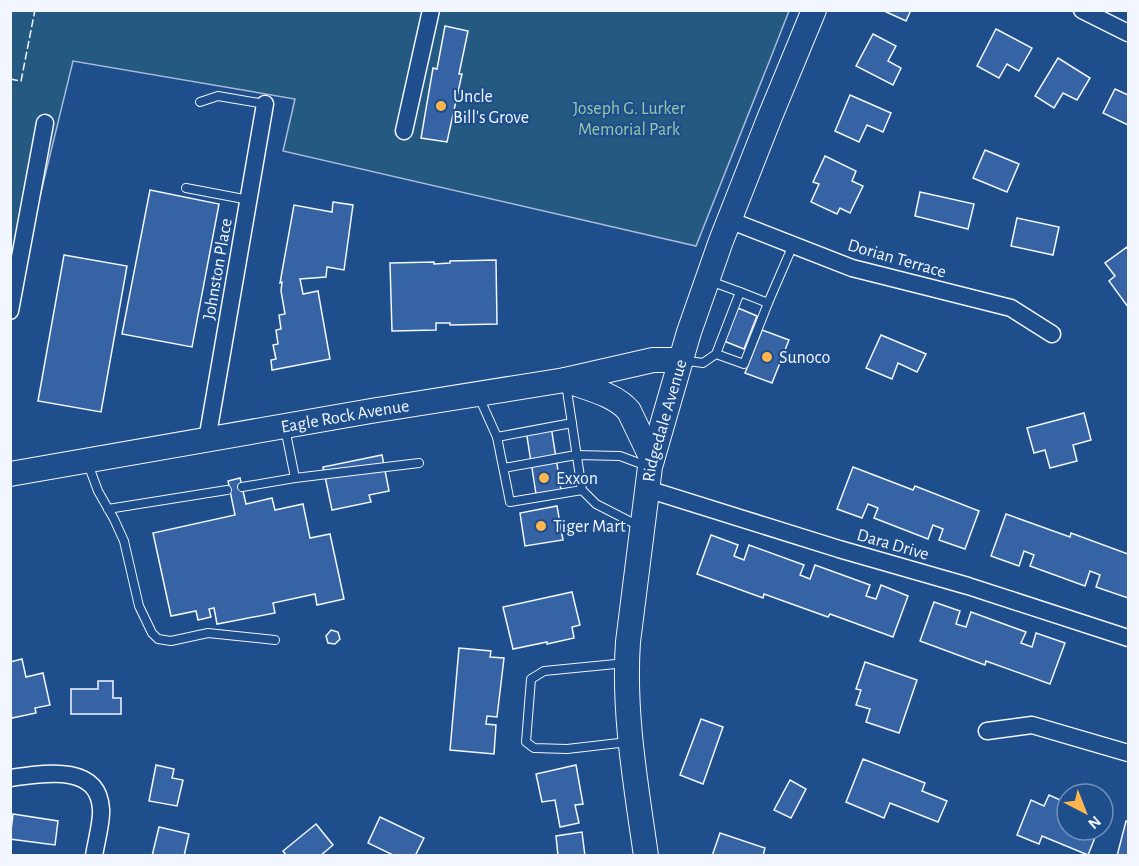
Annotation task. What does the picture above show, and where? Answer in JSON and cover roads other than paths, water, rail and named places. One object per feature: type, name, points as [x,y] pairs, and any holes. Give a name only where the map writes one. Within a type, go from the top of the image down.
[{"type":"main road","name":"Ridgedale Avenue","points":[[646,855],[631,741],[626,663],[649,472],[707,280],[769,118],[814,10]]},
{"type":"main road","name":"Eagle Rock Avenue","points":[[10,474],[477,393],[565,380],[653,360],[681,360]]},
{"type":"main road","points":[[565,380],[612,397],[624,405],[629,411],[649,472]]},
{"type":"street","points":[[404,131],[431,10]]},
{"type":"street","points":[[1082,10],[1128,33]]},
{"type":"street","name":"Johnston Place","points":[[207,440],[265,104]]},
{"type":"street","points":[[10,311],[45,123]]},
{"type":"street","name":"Dorian Terrace","points":[[729,220],[852,268],[1011,308],[1052,334]]},
{"type":"street","name":"Dara Drive","points":[[649,472],[839,549],[968,586],[1128,638]]},
{"type":"street","points":[[987,731],[1032,725],[1128,753]]},
{"type":"street","points":[[10,778],[53,773],[70,774],[82,779],[92,787],[99,798],[101,810],[94,855]]},
{"type":"lane","points":[[200,102],[218,96],[265,104]]},
{"type":"lane","points":[[186,188],[249,200]]},
{"type":"lane","points":[[716,354],[744,364],[794,245]]},
{"type":"lane","points":[[707,280],[768,303]]},
{"type":"lane","points":[[681,360],[703,363],[716,354],[740,292]]},
{"type":"lane","points":[[565,380],[582,490],[596,504],[642,528]]},
{"type":"lane","points":[[477,393],[497,437],[510,502],[582,490]]},
{"type":"lane","points":[[497,437],[572,423]]},
{"type":"lane","points":[[285,427],[295,478]]},
{"type":"lane","points":[[504,468],[576,455],[620,456],[649,472]]},
{"type":"lane","points":[[87,461],[98,491],[124,541],[139,606],[152,633],[158,639],[171,641],[208,633],[275,640]]},
{"type":"lane","points":[[242,487],[419,463]]},
{"type":"lane","points":[[108,509],[227,490]]},
{"type":"lane","points":[[626,663],[544,671],[531,679],[526,742],[534,748],[567,749],[631,741]]},
{"type":"place","name":"Uncle Bill's Grove","points":[[441,106]]},
{"type":"place","name":"Sunoco","points":[[767,357]]},
{"type":"place","name":"Exxon","points":[[544,478]]},
{"type":"place","name":"Tiger Mart","points":[[541,526]]},
{"type":"park label","name":"Joseph G. Lurker Memorial Park","points":[[629,118]]}]
